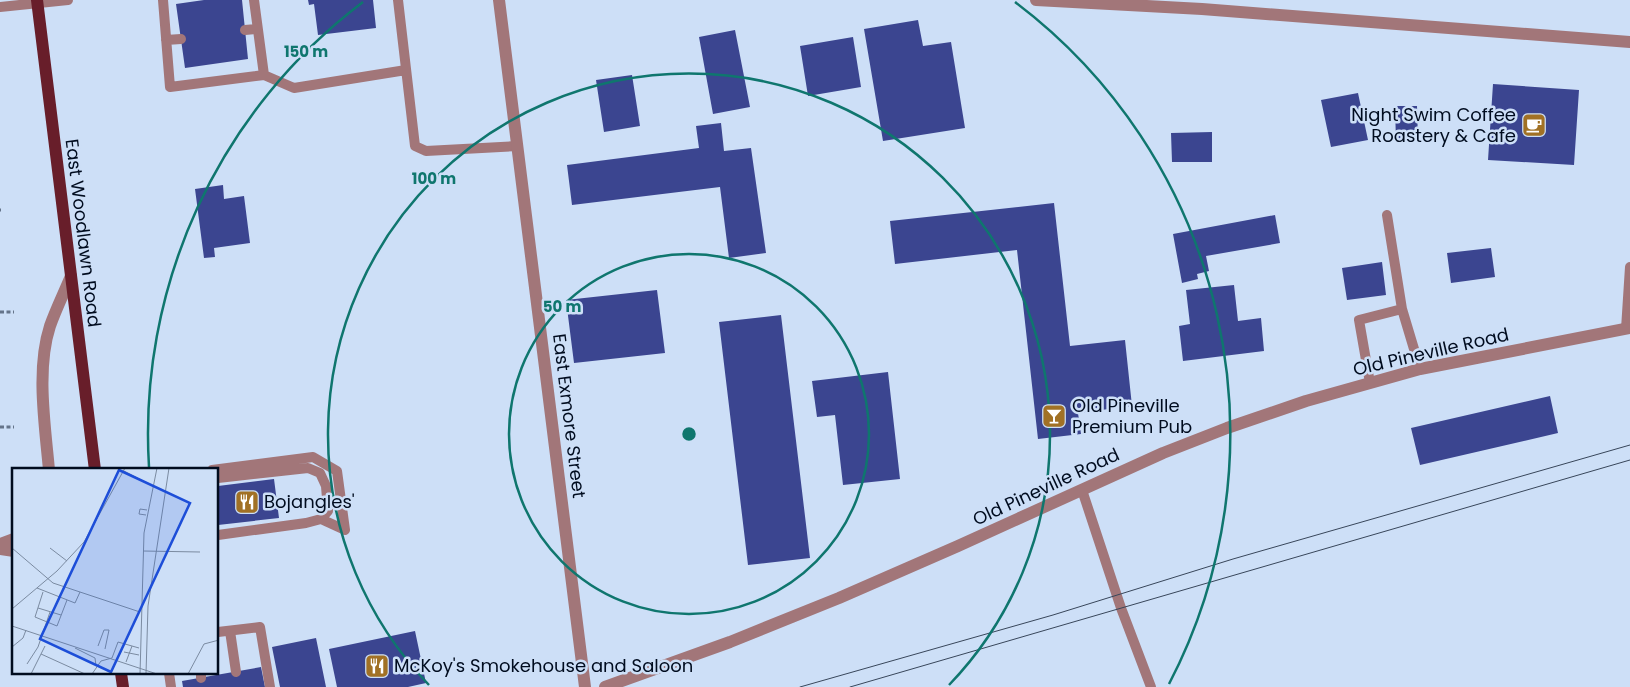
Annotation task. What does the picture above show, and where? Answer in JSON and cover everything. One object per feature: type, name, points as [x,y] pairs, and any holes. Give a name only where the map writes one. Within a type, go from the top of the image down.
[{"type":"main road","name":"East Woodlawn Road","points":[[37,2],[95,468]]},
{"type":"main road","points":[[121,674],[123,687]]},
{"type":"street","name":"East Exmore Street","points":[[499,0],[586,687]]},
{"type":"street","points":[[1036,0],[1211,10],[1630,42]]},
{"type":"street","points":[[49,468],[43,386],[44,354],[50,327],[71,276]]},
{"type":"street","name":"Old Pineville Road","points":[[605,687],[730,642],[840,598],[1163,452],[1227,428],[1306,401],[1420,369],[1628,329]]},
{"type":"street","points":[[0,544],[12,540]]},
{"type":"lane","points":[[0,8],[37,2],[68,0]]},
{"type":"lane","points":[[163,0],[170,87],[264,75],[294,88],[406,70]]},
{"type":"lane","points":[[254,0],[264,75]]},
{"type":"lane","points":[[398,0],[415,146],[426,151],[517,146]]},
{"type":"lane","points":[[245,30],[258,29]]},
{"type":"lane","points":[[166,40],[181,38]]},
{"type":"lane","points":[[1387,215],[1402,310],[1420,369]]},
{"type":"lane","points":[[1628,329],[1630,267]]},
{"type":"lane","points":[[1370,383],[1359,320],[1402,310]]},
{"type":"lane","points":[[219,469],[314,457],[337,471],[345,530],[322,519],[306,523],[219,535]]},
{"type":"lane","points":[[219,478],[308,468],[320,473],[326,486],[328,510],[322,519]]},
{"type":"lane","points":[[1082,490],[1121,608],[1151,687]]},
{"type":"lane","points":[[219,632],[260,627],[270,687]]},
{"type":"lane","points":[[230,630],[236,672]]},
{"type":"lane","points":[[169,674],[170,687]]},
{"type":"path","points":[[0,312],[14,312]]},
{"type":"path","points":[[0,427],[14,428]]},
{"type":"building","points":[[204,0],[242,0],[248,59],[185,68],[176,4]]},
{"type":"building","points":[[308,0],[373,0],[376,28],[318,35],[314,4],[309,5]]},
{"type":"building","points":[[918,20],[923,46],[951,42],[965,128],[883,141],[864,29]]},
{"type":"building","points":[[735,30],[750,107],[713,114],[699,37]]},
{"type":"building","points":[[853,37],[861,87],[808,96],[800,46]]},
{"type":"building","points":[[632,75],[640,126],[604,132],[596,80]]},
{"type":"building","name":"Night Swim Coffee Roastery & Cafe","points":[[1493,84],[1579,90],[1574,165],[1488,160]]},
{"type":"building","points":[[1358,93],[1368,140],[1331,147],[1321,100]]},
{"type":"building","points":[[1395,106],[1417,106],[1418,142],[1396,142]]},
{"type":"building","points":[[721,123],[724,151],[751,148],[766,253],[729,258],[720,187],[572,205],[567,165],[699,148],[696,126]]},
{"type":"building","points":[[1212,132],[1212,162],[1172,162],[1171,133]]},
{"type":"building","points":[[223,185],[224,199],[244,196],[250,243],[214,248],[215,257],[204,258],[195,189]]},
{"type":"building","points":[[1054,203],[1070,346],[1125,340],[1132,406],[1078,413],[1081,434],[1038,439],[1017,250],[895,264],[890,221]]},
{"type":"building","points":[[1275,215],[1280,243],[1206,256],[1209,271],[1197,274],[1198,279],[1182,283],[1173,234]]},
{"type":"building","points":[[1491,248],[1495,277],[1451,283],[1447,253]]},
{"type":"building","points":[[1382,262],[1386,295],[1347,300],[1342,268]]},
{"type":"building","points":[[1234,285],[1238,321],[1261,318],[1264,351],[1183,361],[1179,326],[1190,324],[1186,290]]},
{"type":"building","points":[[657,290],[665,353],[574,363],[566,300]]},
{"type":"building","points":[[781,315],[810,558],[748,565],[719,322]]},
{"type":"building","points":[[888,372],[900,479],[843,485],[835,415],[817,417],[812,381]]},
{"type":"building","points":[[1550,396],[1558,433],[1420,465],[1411,428]]},
{"type":"building","name":"Bojangles'","points":[[274,479],[279,518],[219,525],[219,486]]},
{"type":"building","name":"McKoy's Smokehouse and Saloon","points":[[415,631],[426,683],[408,687],[337,687],[329,649]]},
{"type":"building","points":[[316,638],[326,687],[280,687],[272,647]]},
{"type":"building","points":[[261,667],[265,687],[183,687],[182,681]]},
{"type":"tram line","points":[[800,687],[1053,615],[1233,559],[1630,445]]},
{"type":"tram line","points":[[850,687],[1630,460]]},
{"type":"place","name":"Night Swim Coffee Roastery & Cafe","points":[[1534,125]]},
{"type":"place","name":"Old Pineville Premium Pub","points":[[1054,416]]},
{"type":"place","name":"Bojangles'","points":[[247,502]]},
{"type":"place","name":"McKoy's Smokehouse and Saloon","points":[[377,666]]}]
